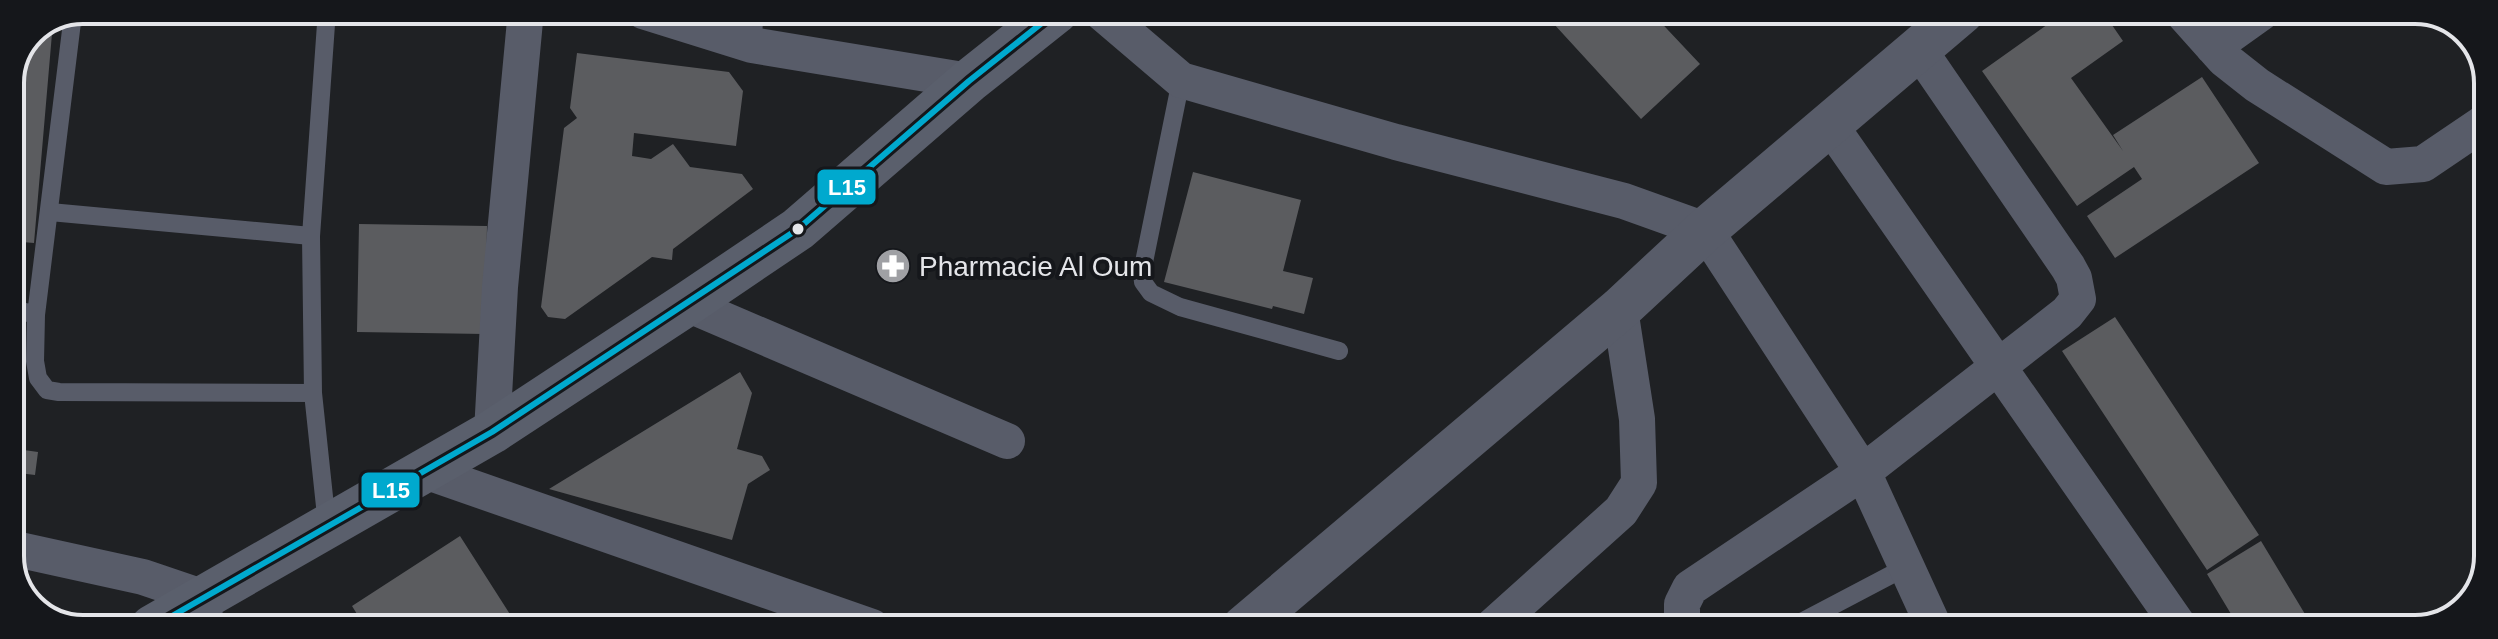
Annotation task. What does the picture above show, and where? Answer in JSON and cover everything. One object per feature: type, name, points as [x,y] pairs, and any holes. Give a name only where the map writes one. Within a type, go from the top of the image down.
[{"type":"main road","points":[[187,615],[327,525],[492,432],[798,229],[969,81],[1041,24]]},
{"type":"street","points":[[492,432],[500,287],[525,24]]},
{"type":"street","points":[[727,24],[969,81]]},
{"type":"street","points":[[1115,24],[1181,80],[1396,142],[1624,201],[1705,230],[1863,472],[1928,615]]},
{"type":"street","points":[[1258,615],[1620,309],[1705,230],[1948,24]]},
{"type":"street","points":[[2193,24],[2224,59],[2289,107],[2386,167],[2423,164],[2474,129]]},
{"type":"street","points":[[2213,47],[2245,24]]},
{"type":"street","points":[[1682,615],[1682,604],[1690,588],[1863,472],[2075,305],[2078,299],[2076,284],[2068,267],[1919,50]]},
{"type":"street","points":[[1830,125],[2171,615]]},
{"type":"street","points":[[687,304],[1007,441]]},
{"type":"street","points":[[1505,615],[1621,511],[1639,483],[1637,419],[1620,309]]},
{"type":"street","points":[[422,470],[838,615]]},
{"type":"street","points":[[24,551],[143,577],[184,615]]},
{"type":"lane","points":[[326,24],[311,236],[313,393],[327,525]]},
{"type":"lane","points":[[72,25],[36,315],[35,368],[41,383],[50,391],[313,393]]},
{"type":"lane","points":[[1181,80],[1142,272],[1143,282],[1151,293],[1180,307],[1339,351]]},
{"type":"lane","points":[[50,212],[311,236]]},
{"type":"lane","points":[[24,312],[36,315]]},
{"type":"lane","points":[[1815,615],[1906,567]]},
{"type":"building","points":[[1554,24],[1662,24],[1700,64],[1641,119]]},
{"type":"building","points":[[2048,24],[2111,24],[2123,41],[2071,78],[2123,151],[2113,135],[2202,77],[2259,163],[2115,258],[2087,216],[2142,179],[2134,167],[2077,206],[1982,71]]},
{"type":"building","points":[[52,33],[34,243],[24,242],[24,83],[28,60],[41,41]]},
{"type":"building","points":[[577,53],[729,72],[743,91],[736,146],[634,133],[632,156],[651,159],[673,144],[690,167],[742,174],[753,189],[673,249],[672,260],[652,257],[565,319],[548,317],[541,307],[564,128],[577,118],[570,108]]},
{"type":"building","points":[[1193,172],[1301,200],[1283,271],[1313,278],[1304,314],[1164,282]]},
{"type":"building","points":[[359,224],[487,226],[485,334],[357,332]]},
{"type":"building","points":[[2115,317],[2259,535],[2207,570],[2062,351]]},
{"type":"building","points":[[740,372],[752,393],[737,449],[762,456],[770,470],[748,484],[732,540],[549,489]]},
{"type":"building","points":[[24,450],[38,452],[35,475],[24,474]]},
{"type":"building","points":[[460,536],[511,615],[358,615],[352,606]]},
{"type":"building","points":[[2261,541],[2306,615],[2232,615],[2207,574]]},
{"type":"transit line","name":"L15","points":[[174,615],[492,432],[798,229],[969,81],[1041,24]]},
{"type":"place","name":"Pharmacie Al Oum","points":[[893,266]]}]
